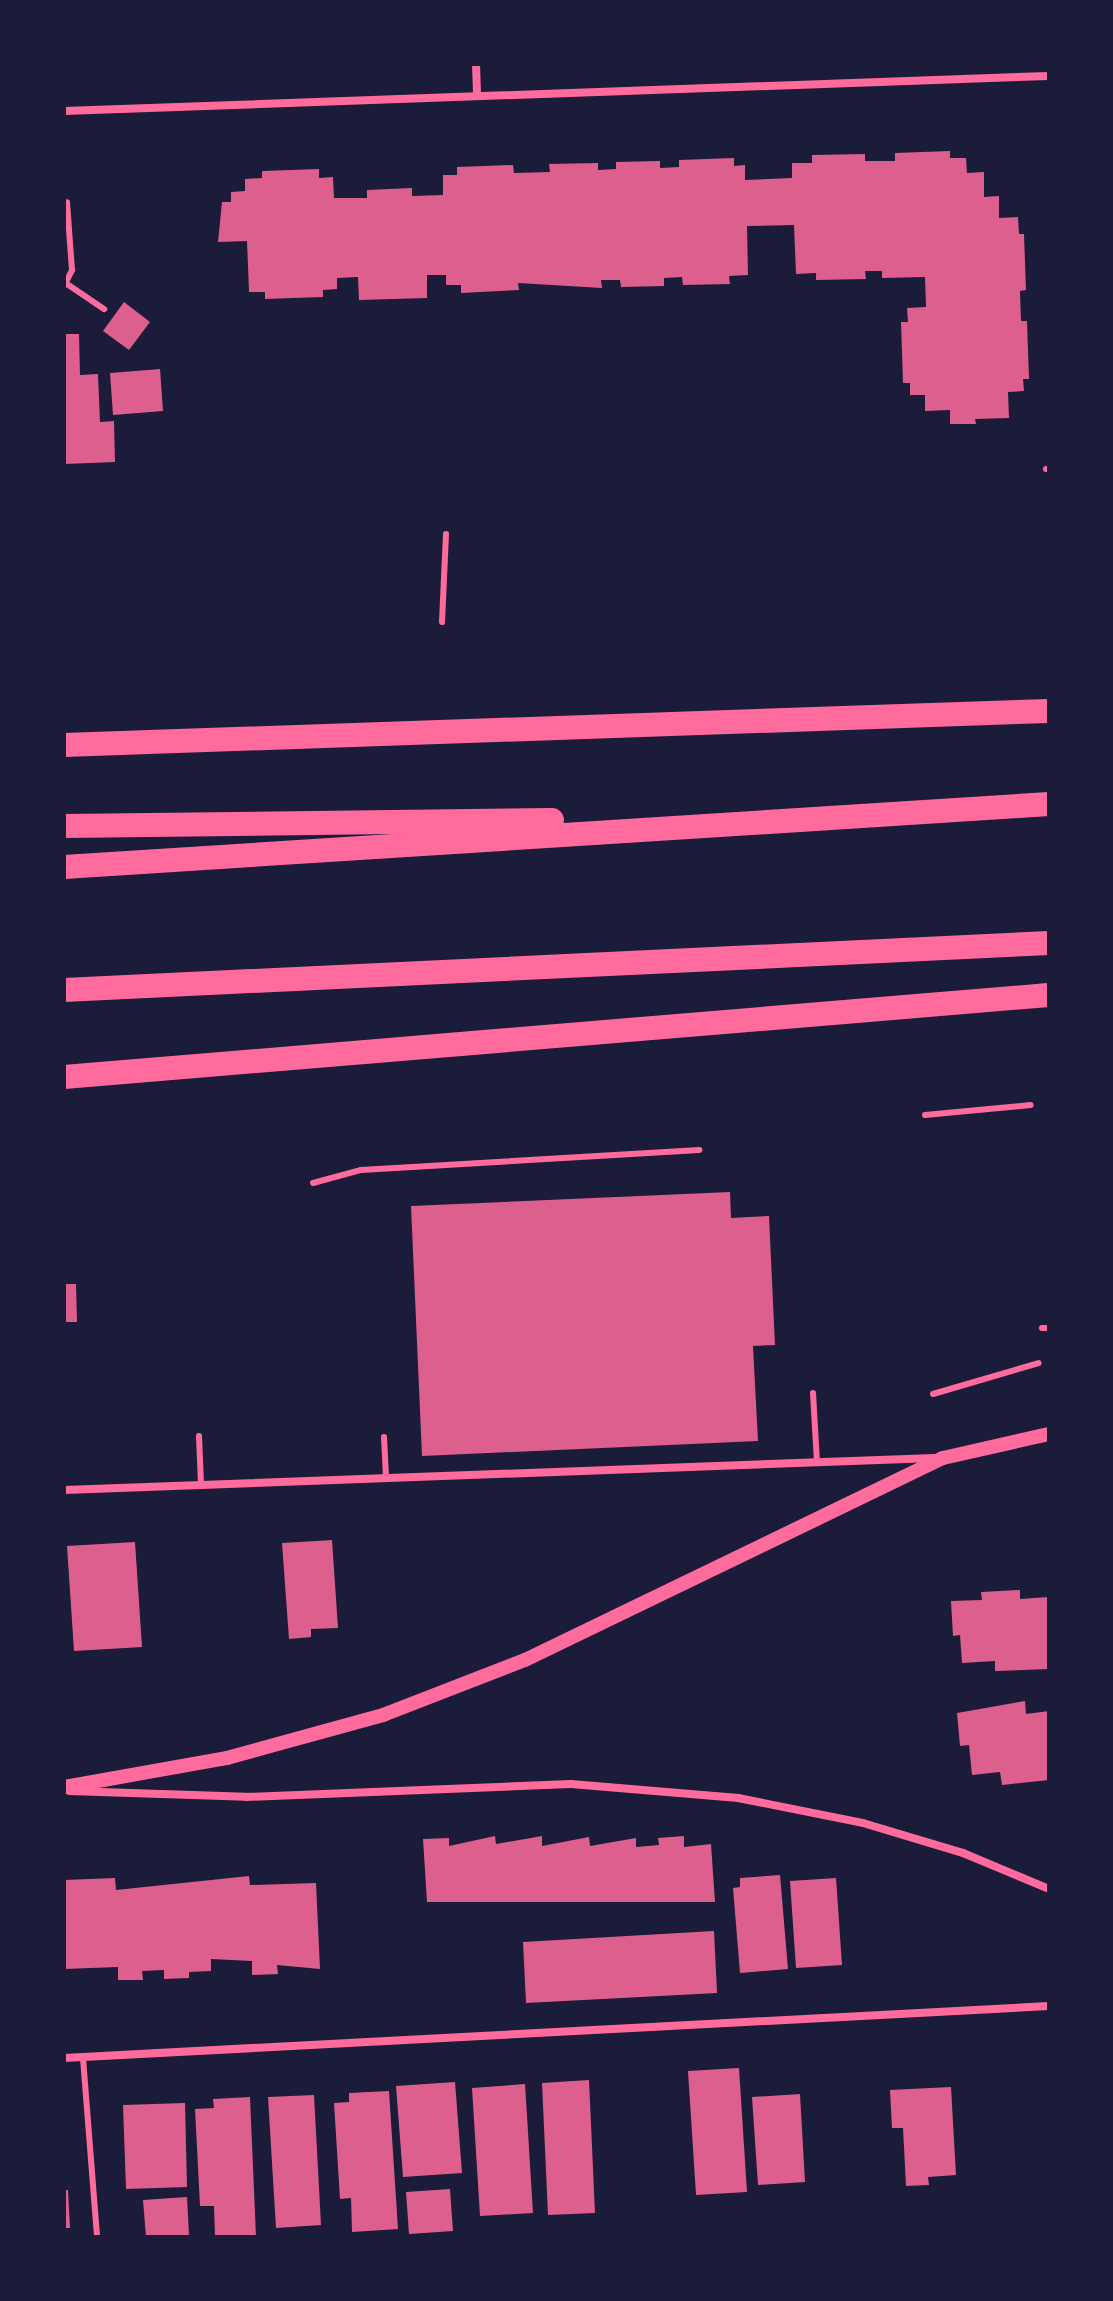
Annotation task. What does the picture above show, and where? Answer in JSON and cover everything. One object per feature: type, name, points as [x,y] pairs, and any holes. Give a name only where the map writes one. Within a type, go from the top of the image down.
[{"type":"highway","points":[[64,745],[1049,711]]},
{"type":"highway","points":[[64,867],[1049,804]]},
{"type":"highway","points":[[64,826],[863,815]]},
{"type":"highway","points":[[64,992],[1049,943]]},
{"type":"highway","points":[[64,1077],[1049,995]]},
{"type":"street","points":[[476,64],[477,96]]},
{"type":"street","points":[[64,111],[1049,76]]},
{"type":"street","points":[[64,1490],[943,1458],[1049,1434]]},
{"type":"street","points":[[64,1789],[227,1758],[383,1715],[525,1660],[943,1458]]},
{"type":"street","points":[[64,1789],[246,1797],[571,1784],[738,1798],[863,1823],[963,1853],[1049,1889]]},
{"type":"street","points":[[64,2058],[1049,2006]]},
{"type":"lane","points":[[67,202],[72,270],[66,285],[104,309]]},
{"type":"lane","points":[[442,622],[446,534]]},
{"type":"lane","points":[[925,1115],[1031,1105]]},
{"type":"lane","points":[[313,1183],[361,1170],[699,1150]]},
{"type":"lane","points":[[933,1394],[1039,1363]]},
{"type":"lane","points":[[813,1393],[817,1462]]},
{"type":"lane","points":[[199,1436],[201,1484]]},
{"type":"lane","points":[[384,1437],[386,1478]]},
{"type":"lane","points":[[83,2058],[97,2237]]},
{"type":"building","points":[[950,151],[950,158],[966,158],[967,173],[984,172],[984,197],[999,196],[999,218],[1018,217],[1019,234],[1024,234],[1026,290],[1020,291],[1021,321],[1027,321],[1029,379],[1023,379],[1024,391],[1008,392],[1009,418],[975,419],[976,424],[950,424],[950,410],[925,411],[925,395],[910,395],[910,383],[903,383],[901,322],[908,322],[907,308],[926,307],[925,277],[882,278],[882,271],[865,271],[866,279],[816,280],[816,273],[796,274],[794,225],[747,226],[748,275],[729,276],[730,284],[683,285],[682,277],[664,278],[664,286],[621,287],[620,280],[601,280],[602,288],[518,283],[519,290],[461,293],[461,285],[446,285],[446,275],[427,275],[427,298],[359,300],[358,277],[337,278],[337,289],[323,290],[323,297],[265,299],[265,292],[249,292],[247,241],[218,242],[222,202],[231,202],[231,192],[245,191],[245,179],[262,178],[262,171],[319,169],[319,178],[333,177],[334,198],[367,198],[367,190],[412,188],[412,196],[443,195],[443,175],[457,175],[457,167],[513,165],[514,173],[550,172],[549,164],[598,163],[598,170],[616,169],[616,162],[660,161],[660,168],[679,167],[679,160],[734,158],[734,166],[745,165],[745,180],[792,178],[792,163],[812,163],[812,155],[865,154],[865,161],[895,161],[895,153]]},
{"type":"building","points":[[124,302],[150,322],[129,350],[103,331]]},
{"type":"building","points":[[64,334],[79,334],[80,375],[98,374],[100,422],[114,421],[115,462],[64,464]]},
{"type":"building","points":[[160,369],[163,411],[113,415],[110,373]]},
{"type":"building","points":[[730,1192],[731,1218],[769,1216],[775,1345],[753,1346],[758,1441],[422,1456],[411,1206]]},
{"type":"building","points":[[64,1284],[76,1284],[77,1322],[64,1322]]},
{"type":"building","points":[[332,1540],[338,1628],[311,1629],[311,1637],[289,1639],[282,1543]]},
{"type":"building","points":[[135,1542],[142,1647],[74,1651],[67,1546]]},
{"type":"building","points":[[1020,1590],[1020,1599],[1049,1597],[1049,1669],[995,1671],[995,1661],[962,1663],[960,1635],[953,1636],[951,1601],[982,1600],[981,1592]]},
{"type":"building","points":[[1025,1701],[1026,1714],[1049,1711],[1049,1780],[1002,1785],[1000,1772],[972,1775],[969,1745],[960,1746],[957,1713]]},
{"type":"building","points":[[495,1836],[496,1844],[542,1836],[542,1846],[589,1837],[590,1846],[636,1838],[636,1847],[659,1845],[658,1838],[684,1836],[684,1847],[711,1844],[715,1902],[427,1902],[423,1839],[449,1838],[449,1846]]},
{"type":"building","points":[[780,1875],[788,1969],[740,1973],[733,1888],[740,1887],[740,1878]]},
{"type":"building","points":[[249,1876],[250,1885],[316,1883],[320,1969],[277,1965],[278,1974],[252,1975],[252,1961],[211,1959],[211,1971],[189,1972],[189,1978],[164,1979],[164,1970],[142,1971],[143,1980],[118,1980],[118,1967],[64,1969],[64,1880],[115,1878],[116,1890]]},
{"type":"building","points":[[836,1878],[842,1965],[796,1968],[790,1881]]},
{"type":"building","points":[[714,1931],[717,1993],[526,2003],[523,1942]]},
{"type":"building","points":[[739,2068],[747,2192],[696,2195],[688,2071]]},
{"type":"building","points":[[589,2080],[595,2213],[548,2215],[542,2083]]},
{"type":"building","points":[[455,2082],[462,2173],[403,2177],[396,2086]]},
{"type":"building","points":[[525,2084],[533,2213],[480,2216],[472,2088]]},
{"type":"building","points":[[951,2087],[956,2175],[928,2177],[929,2185],[906,2186],[903,2128],[892,2128],[890,2090]]},
{"type":"building","points":[[389,2091],[398,2229],[352,2232],[351,2198],[340,2199],[334,2103],[349,2102],[349,2093]]},
{"type":"building","points":[[800,2094],[805,2182],[758,2185],[752,2097]]},
{"type":"building","points":[[314,2095],[321,2225],[276,2228],[268,2097]]},
{"type":"building","points":[[250,2097],[256,2237],[215,2237],[214,2206],[200,2206],[195,2109],[214,2108],[213,2099]]},
{"type":"building","points":[[185,2103],[187,2187],[126,2189],[123,2105]]},
{"type":"building","points":[[450,2189],[453,2231],[409,2234],[406,2192]]},
{"type":"building","points":[[64,2190],[68,2190],[70,2228],[64,2228]]},
{"type":"building","points":[[187,2197],[189,2235],[146,2237],[143,2200]]}]
